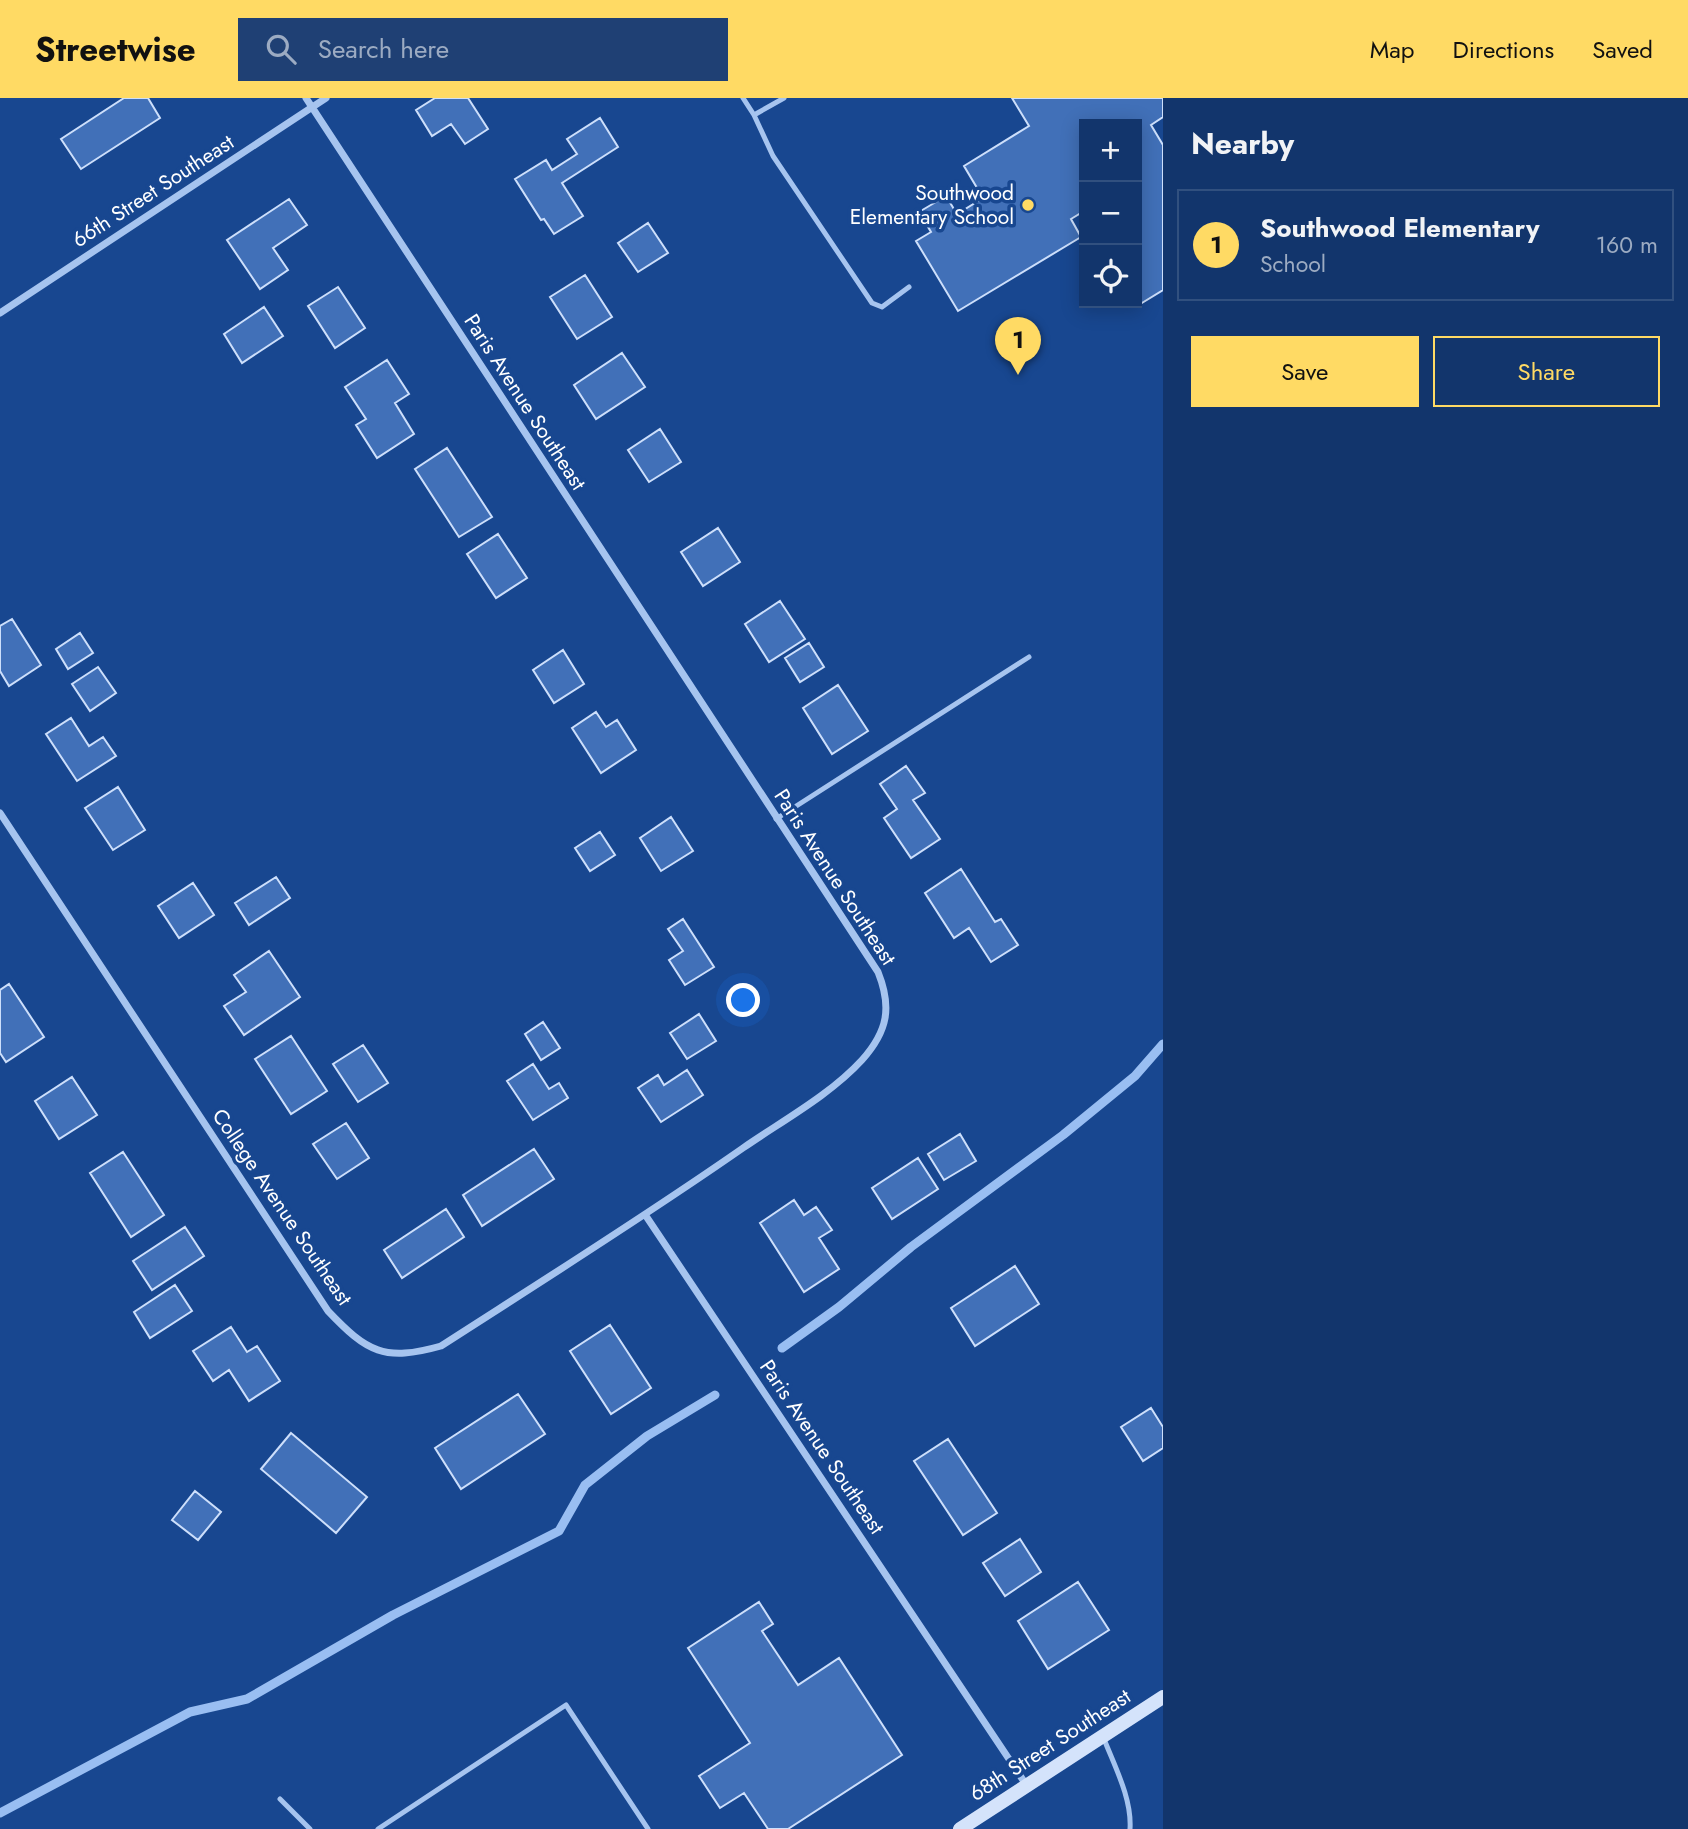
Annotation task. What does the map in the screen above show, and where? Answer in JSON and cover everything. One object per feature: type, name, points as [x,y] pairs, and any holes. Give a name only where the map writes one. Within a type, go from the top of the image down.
[{"type":"main road","name":"68th Street Southeast","points":[[960,1829],[1163,1697]]},
{"type":"street","name":"Paris Avenue Southeast","points":[[306,98],[878,972],[886,992],[885,1021],[863,1059],[828,1089],[646,1216],[1027,1786]]},
{"type":"street","name":"66th Street Southeast","points":[[0,313],[326,98]]},
{"type":"street","name":"College Avenue Southeast","points":[[0,813],[328,1311],[352,1336],[374,1349],[395,1354],[440,1346],[646,1216]]},
{"type":"lane","points":[[743,98],[773,156],[872,303],[882,307],[909,287]]},
{"type":"lane","points":[[754,115],[784,98]]},
{"type":"lane","points":[[776,819],[1028,657]]},
{"type":"lane","points":[[378,1829],[566,1705],[648,1829]]},
{"type":"lane","points":[[1103,1737],[1118,1773],[1131,1816],[1130,1829]]},
{"type":"lane","points":[[280,1799],[310,1829]]},
{"type":"building","points":[[124,98],[148,98],[160,118],[81,169],[61,139]]},
{"type":"building","points":[[435,98],[468,98],[488,129],[465,144],[451,124],[432,136],[416,110]]},
{"type":"building","name":"Southwood Elementary School","points":[[1012,98],[1163,98],[1163,117],[1151,125],[1163,145],[1163,290],[1142,303],[1142,119],[1079,119],[1079,214],[1071,219],[1079,238],[958,311],[916,241],[931,232],[919,212],[946,196],[957,214],[983,198],[964,166],[1029,126]]},
{"type":"building","points":[[600,118],[618,147],[562,183],[583,216],[554,234],[544,219],[541,220],[515,179],[546,160],[552,170],[577,154],[567,139]]},
{"type":"building","points":[[289,199],[307,225],[273,248],[288,270],[260,289],[227,240]]},
{"type":"building","points":[[648,223],[668,253],[638,272],[618,243]]},
{"type":"building","points":[[585,275],[612,317],[577,339],[550,297]]},
{"type":"building","points":[[338,287],[365,328],[335,348],[308,306]]},
{"type":"building","points":[[264,307],[283,336],[242,363],[224,334]]},
{"type":"building","points":[[622,353],[645,387],[596,419],[574,385]]},
{"type":"building","points":[[387,360],[409,394],[395,403],[414,434],[377,458],[356,425],[366,419],[345,387]]},
{"type":"building","points":[[660,429],[681,462],[649,482],[628,450]]},
{"type":"building","points":[[447,448],[492,517],[459,537],[415,469]]},
{"type":"building","points":[[718,528],[740,562],[703,586],[681,552]]},
{"type":"building","points":[[498,534],[527,578],[496,598],[467,554]]},
{"type":"building","points":[[780,601],[805,639],[769,662],[745,624]]},
{"type":"building","points":[[12,619],[41,665],[9,686],[0,671],[0,626]]},
{"type":"building","points":[[80,633],[93,653],[68,669],[56,649]]},
{"type":"building","points":[[809,643],[824,667],[800,682],[785,658]]},
{"type":"building","points":[[563,650],[584,684],[554,703],[533,670]]},
{"type":"building","points":[[98,667],[116,693],[90,711],[72,684]]},
{"type":"building","points":[[838,685],[868,731],[832,754],[803,708]]},
{"type":"building","points":[[596,712],[606,727],[617,720],[636,750],[601,773],[572,728]]},
{"type":"building","points":[[71,718],[89,746],[103,737],[116,756],[77,781],[46,734]]},
{"type":"building","points":[[906,766],[925,793],[913,800],[940,839],[911,858],[884,818],[897,809],[880,784]]},
{"type":"building","points":[[118,787],[145,830],[113,850],[85,808]]},
{"type":"building","points":[[671,817],[693,851],[661,871],[640,838]]},
{"type":"building","points":[[600,832],[615,855],[590,871],[575,848]]},
{"type":"building","points":[[961,869],[995,922],[1001,919],[1018,945],[991,962],[969,928],[954,938],[925,893]]},
{"type":"building","points":[[276,877],[290,898],[249,925],[235,903]]},
{"type":"building","points":[[193,883],[214,915],[179,938],[158,906]]},
{"type":"building","points":[[683,919],[714,967],[685,985],[669,960],[683,951],[668,929]]},
{"type":"building","points":[[269,951],[300,997],[244,1035],[224,1006],[246,992],[234,975]]},
{"type":"building","points":[[9,984],[44,1037],[6,1062],[0,1053],[0,990]]},
{"type":"building","points":[[699,1014],[716,1041],[687,1059],[670,1033]]},
{"type":"building","points":[[543,1022],[560,1048],[541,1060],[525,1034]]},
{"type":"building","points":[[291,1036],[327,1091],[291,1114],[255,1059]]},
{"type":"building","points":[[363,1045],[388,1083],[358,1102],[333,1064]]},
{"type":"building","points":[[533,1064],[549,1089],[559,1083],[568,1098],[533,1120],[507,1081]]},
{"type":"building","points":[[687,1070],[703,1095],[661,1122],[638,1088],[658,1075],[664,1085]]},
{"type":"building","points":[[72,1077],[97,1115],[59,1139],[35,1101]]},
{"type":"building","points":[[346,1123],[369,1158],[337,1179],[313,1144]]},
{"type":"building","points":[[960,1134],[976,1161],[944,1180],[928,1154]]},
{"type":"building","points":[[534,1149],[554,1179],[482,1226],[463,1195]]},
{"type":"building","points":[[123,1152],[164,1215],[131,1237],[90,1173]]},
{"type":"building","points":[[918,1158],[938,1189],[892,1219],[872,1188]]},
{"type":"building","points":[[794,1200],[804,1215],[816,1207],[832,1230],[819,1238],[839,1269],[804,1292],[760,1223]]},
{"type":"building","points":[[446,1209],[464,1237],[402,1278],[384,1250]]},
{"type":"building","points":[[185,1227],[204,1256],[152,1290],[133,1261]]},
{"type":"building","points":[[1015,1266],[1039,1304],[975,1346],[951,1308]]},
{"type":"building","points":[[175,1285],[192,1311],[150,1338],[134,1312]]},
{"type":"building","points":[[610,1325],[651,1388],[611,1414],[570,1351]]},
{"type":"building","points":[[231,1327],[247,1352],[257,1346],[280,1381],[249,1401],[229,1370],[213,1381],[193,1351]]},
{"type":"building","points":[[518,1394],[545,1434],[461,1489],[435,1448]]},
{"type":"building","points":[[1151,1408],[1163,1427],[1163,1448],[1143,1461],[1121,1427]]},
{"type":"building","points":[[291,1433],[367,1497],[336,1533],[261,1469]]},
{"type":"building","points":[[948,1439],[997,1513],[963,1535],[914,1461]]},
{"type":"building","points":[[195,1491],[221,1512],[198,1540],[172,1520]]},
{"type":"building","points":[[1020,1539],[1041,1572],[1005,1596],[983,1563]]},
{"type":"building","points":[[1078,1582],[1109,1630],[1048,1669],[1018,1621]]},
{"type":"building","points":[[759,1602],[773,1624],[762,1631],[798,1685],[839,1658],[902,1755],[788,1829],[768,1829],[744,1793],[720,1808],[699,1776],[750,1743],[688,1648]]},
{"type":"waterway","points":[[782,1348],[839,1307],[911,1247],[1063,1135],[1135,1076],[1163,1044]]},
{"type":"waterway","points":[[0,1813],[190,1712],[247,1699],[393,1615],[559,1531],[585,1485],[647,1436],[715,1395]]},
{"type":"place","name":"Southwood Elementary School","points":[[1028,205]]},
{"type":"place","name":"Southwood Elementary","points":[[1018,375]]}]
